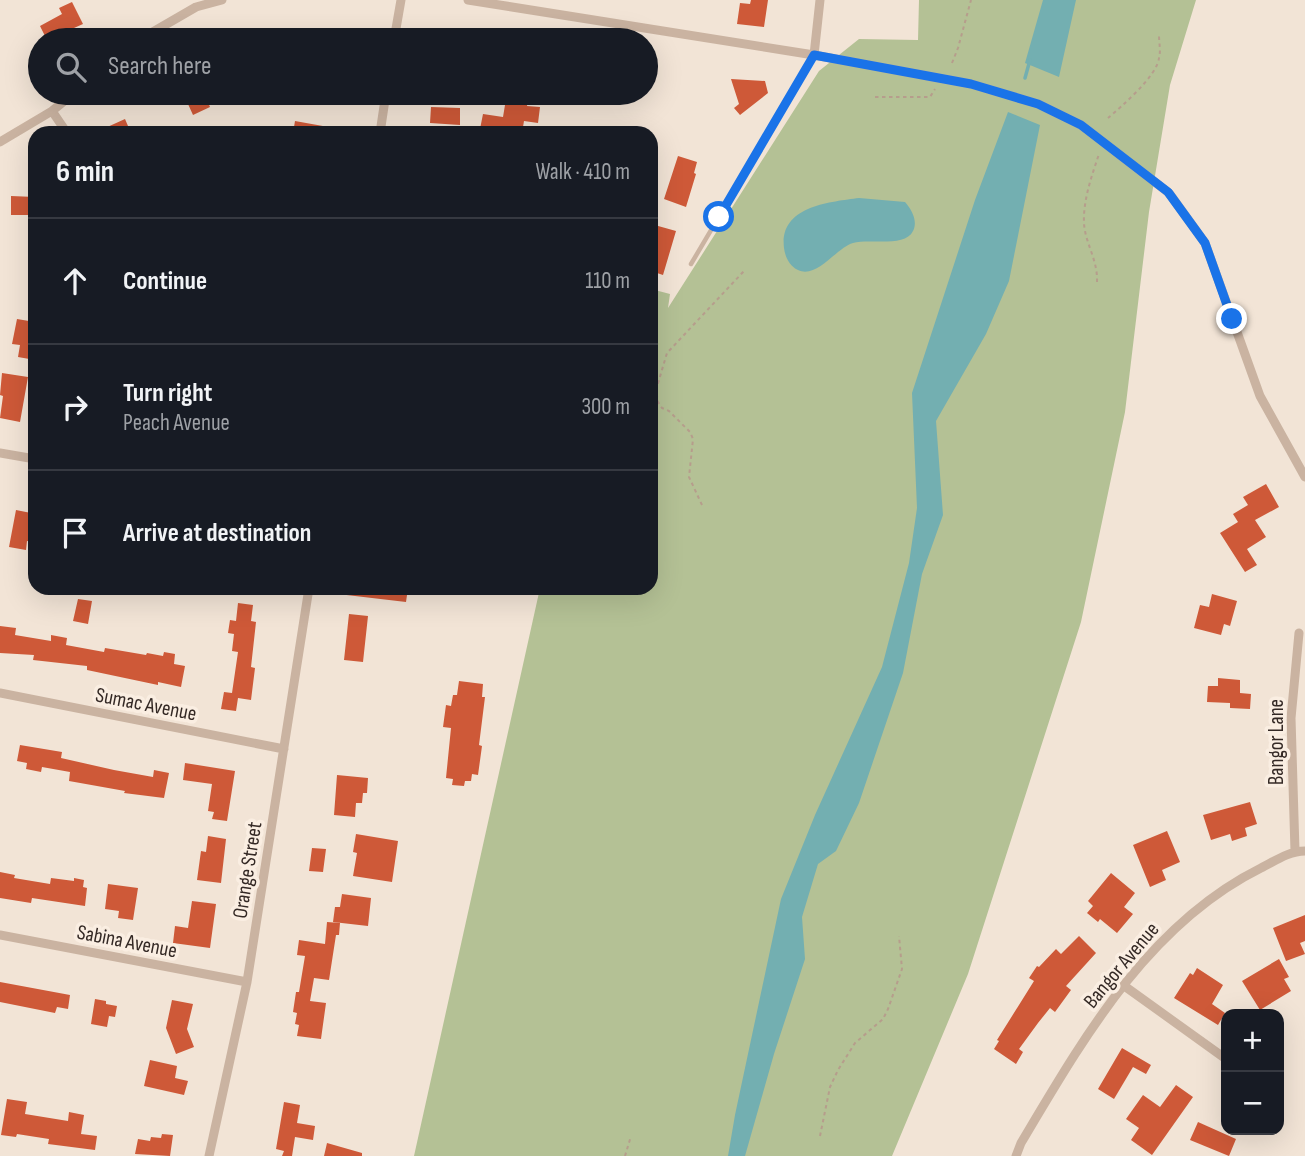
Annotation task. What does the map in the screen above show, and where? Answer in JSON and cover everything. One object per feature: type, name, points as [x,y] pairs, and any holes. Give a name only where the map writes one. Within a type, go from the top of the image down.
[{"type":"street","points":[[160,28],[196,7],[222,0]]},
{"type":"street","points":[[396,28],[401,0]]},
{"type":"street","points":[[468,0],[644,28]]},
{"type":"street","points":[[814,55],[820,0]]},
{"type":"street","points":[[658,30],[971,84],[1038,104],[1081,125],[1168,192],[1205,243],[1259,396],[1305,477]]},
{"type":"street","points":[[0,142],[59,105]]},
{"type":"street","points":[[381,126],[384,105]]},
{"type":"street","points":[[52,111],[62,126]]},
{"type":"street","points":[[0,453],[28,458]]},
{"type":"street","name":"Orange Street","points":[[209,1156],[247,982],[308,595]]},
{"type":"street","name":"Bangor Lane","points":[[1299,633],[1291,718],[1300,851]]},
{"type":"street","name":"Sumac Avenue","points":[[0,693],[285,749]]},
{"type":"street","name":"Bangor Avenue","points":[[1016,1156],[1073,1055],[1123,985],[1185,917],[1247,875],[1300,851]]},
{"type":"street","name":"Sabina Avenue","points":[[0,934],[247,982]]},
{"type":"street","points":[[1123,985],[1221,1055]]},
{"type":"lane","points":[[691,264],[814,55]]},
{"type":"path","points":[[951,64],[971,0]]},
{"type":"path","points":[[1108,118],[1137,92],[1157,65],[1159,36]]},
{"type":"path","points":[[874,97],[930,97],[937,86]]},
{"type":"path","points":[[1097,282],[1094,257],[1084,223],[1089,185],[1100,149]]},
{"type":"path","points":[[658,382],[664,358],[670,347],[744,271]]},
{"type":"path","points":[[658,402],[690,432],[693,439],[689,477],[702,505]]},
{"type":"path","points":[[821,1136],[830,1087],[838,1070],[855,1043],[883,1019],[888,1009],[902,969],[899,936]]},
{"type":"path","points":[[625,1156],[631,1136]]},
{"type":"green space","points":[[919,0],[1196,0],[1170,85],[1149,212],[1125,412],[1081,622],[968,974],[892,1156],[414,1156],[538,595],[658,595],[658,291],[670,294],[668,308],[819,71],[859,39],[918,40]]},
{"type":"water","points":[[1043,0],[1076,0],[1059,77],[1025,63]]},
{"type":"water","points":[[1008,112],[1040,125],[1009,281],[986,334],[936,421],[943,515],[922,574],[903,673],[859,803],[836,851],[818,864],[802,917],[805,959],[745,1156],[728,1156],[781,899],[815,815],[882,667],[909,563],[917,508],[912,393],[975,200]]},
{"type":"water","points":[[859,198],[905,202],[914,216],[913,231],[909,236],[895,241],[853,243],[812,270],[805,272],[792,266],[784,248],[785,234],[790,223],[809,209]]},
{"type":"building","points":[[751,0],[768,0],[764,27],[737,24],[740,3],[750,4]]},
{"type":"building","points":[[72,2],[83,24],[74,28],[41,28],[40,26],[62,14],[59,8]]},
{"type":"building","points":[[731,79],[765,81],[768,93],[740,115],[734,108],[739,104]]},
{"type":"building","points":[[188,105],[209,105],[210,107],[193,115]]},
{"type":"building","points":[[505,105],[540,107],[538,123],[524,121],[523,126],[481,126],[483,114],[503,117]]},
{"type":"building","points":[[431,107],[460,108],[460,125],[430,123]]},
{"type":"building","points":[[125,119],[128,126],[110,126]]},
{"type":"building","points":[[295,121],[323,126],[294,126]]},
{"type":"building","points":[[678,156],[697,162],[686,207],[664,199]]},
{"type":"building","points":[[11,196],[28,197],[28,215],[11,215]]},
{"type":"building","points":[[658,226],[676,231],[663,275],[658,273]]},
{"type":"building","points":[[17,319],[28,321],[28,359],[18,357],[20,345],[12,344]]},
{"type":"building","points":[[2,373],[28,377],[20,422],[0,418]]},
{"type":"building","points":[[1266,484],[1279,507],[1255,520],[1266,537],[1247,549],[1257,565],[1245,572],[1220,533],[1238,522],[1233,514],[1248,505],[1243,497]]},
{"type":"building","points":[[16,510],[28,512],[26,550],[9,547]]},
{"type":"building","points":[[1212,594],[1237,601],[1230,626],[1224,624],[1221,635],[1194,628],[1200,605],[1209,607]]},
{"type":"building","points":[[346,595],[407,595],[406,602]]},
{"type":"building","points":[[78,599],[92,601],[88,624],[73,621]]},
{"type":"building","points":[[238,603],[253,605],[251,621],[256,622],[251,667],[255,668],[251,700],[238,698],[236,711],[221,709],[224,692],[232,693],[238,652],[232,651],[234,634],[228,633],[230,620],[236,621]]},
{"type":"building","points":[[349,614],[368,616],[363,662],[344,660]]},
{"type":"building","points":[[0,626],[16,628],[15,635],[51,641],[51,635],[67,638],[66,645],[104,652],[105,648],[146,655],[163,656],[164,652],[175,654],[174,664],[185,666],[181,687],[158,682],[158,685],[87,670],[87,666],[33,660],[34,655],[0,653]]},
{"type":"building","points":[[1218,678],[1240,680],[1240,693],[1251,694],[1250,709],[1230,708],[1230,703],[1207,702],[1208,686],[1218,686]]},
{"type":"building","points":[[459,681],[483,684],[482,697],[485,697],[478,775],[472,774],[471,781],[465,781],[464,786],[452,785],[453,779],[446,778],[451,728],[443,727],[446,705],[451,706],[453,695],[457,695]]},
{"type":"building","points":[[20,745],[62,752],[61,758],[114,770],[153,777],[154,770],[169,773],[164,798],[124,793],[125,791],[69,781],[70,772],[42,767],[41,772],[26,769],[27,763],[17,761]]},
{"type":"building","points":[[185,763],[235,771],[227,821],[212,819],[214,812],[208,811],[212,784],[183,780]]},
{"type":"building","points":[[337,775],[368,778],[367,793],[363,793],[362,803],[356,803],[355,817],[334,815]]},
{"type":"building","points":[[1250,802],[1257,824],[1245,828],[1247,836],[1232,841],[1230,834],[1211,840],[1203,815]]},
{"type":"building","points":[[1167,831],[1180,862],[1162,870],[1166,880],[1150,887],[1133,845]]},
{"type":"building","points":[[356,834],[398,841],[392,882],[353,876],[357,853],[353,852]]},
{"type":"building","points":[[208,836],[226,839],[221,883],[197,880],[201,851],[206,852]]},
{"type":"building","points":[[312,848],[326,849],[323,872],[309,871]]},
{"type":"building","points":[[0,872],[15,875],[14,878],[50,884],[51,878],[84,880],[83,887],[87,888],[85,906],[32,898],[31,903],[0,898]]},
{"type":"building","points":[[1111,873],[1135,893],[1124,907],[1133,914],[1117,933],[1100,919],[1098,922],[1087,913],[1093,906],[1088,901]]},
{"type":"building","points":[[108,884],[138,888],[133,920],[118,918],[119,911],[105,909]]},
{"type":"building","points":[[342,894],[371,898],[368,926],[333,922],[335,907],[340,907]]},
{"type":"building","points":[[192,901],[216,904],[210,948],[173,943],[175,926],[188,928]]},
{"type":"building","points":[[1305,915],[1305,941],[1300,943],[1305,954],[1286,961],[1273,928]]},
{"type":"building","points":[[327,922],[340,923],[329,980],[314,978],[310,1001],[326,1003],[321,1039],[297,1036],[297,1013],[293,1012],[305,956],[297,955],[299,940],[325,944]]},
{"type":"building","points":[[1079,936],[1096,953],[1066,986],[1071,990],[1055,1012],[1050,1008],[1019,1049],[1023,1052],[1016,1064],[994,1049],[999,1041],[997,1040],[1034,981],[1029,978],[1037,966],[1056,949],[1061,954]]},
{"type":"building","points":[[1279,959],[1289,977],[1284,979],[1291,991],[1259,1009],[1242,981]]},
{"type":"building","points":[[1197,968],[1223,985],[1212,1004],[1221,1010],[1218,1025],[1174,998],[1190,973],[1193,975]]},
{"type":"building","points":[[0,982],[70,995],[68,1009],[57,1007],[55,1013],[0,1002]]},
{"type":"building","points":[[95,999],[117,1006],[115,1017],[109,1016],[107,1027],[91,1024]]},
{"type":"building","points":[[172,1000],[193,1004],[187,1029],[194,1047],[176,1054],[166,1028]]},
{"type":"building","points":[[1122,1048],[1151,1065],[1146,1074],[1133,1067],[1114,1099],[1098,1089]]},
{"type":"building","points":[[150,1060],[177,1066],[175,1078],[188,1081],[184,1095],[144,1086]]},
{"type":"building","points":[[1176,1085],[1193,1097],[1152,1155],[1131,1140],[1139,1128],[1126,1119],[1143,1095],[1160,1107]]},
{"type":"building","points":[[7,1099],[27,1102],[25,1114],[68,1121],[69,1112],[84,1115],[81,1134],[97,1136],[95,1150],[48,1144],[49,1139],[17,1134],[16,1137],[1,1135]]},
{"type":"building","points":[[284,1102],[300,1105],[297,1123],[315,1126],[313,1140],[295,1137],[292,1156],[282,1156],[284,1151],[276,1149]]},
{"type":"building","points":[[1198,1122],[1221,1132],[1221,1135],[1236,1139],[1229,1156],[1190,1140]]},
{"type":"building","points":[[162,1134],[173,1135],[170,1156],[135,1154],[138,1139],[150,1141],[151,1137],[161,1138]]},
{"type":"building","points":[[327,1143],[362,1153],[362,1156],[324,1156]]},
{"type":"waterway","points":[[1025,78],[1030,60]]},
{"type":"route","points":[[719,217],[814,55],[971,84],[1038,104],[1081,125],[1168,192],[1205,243],[1232,319]]}]
